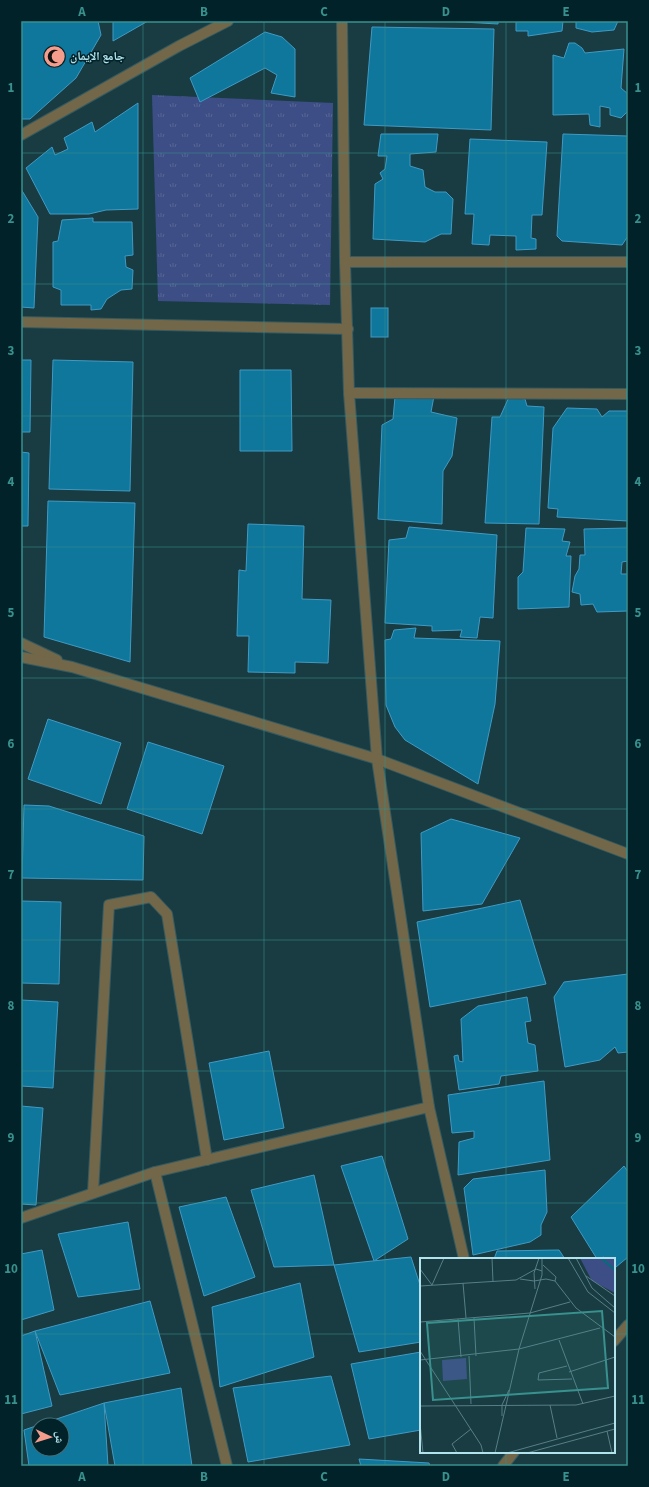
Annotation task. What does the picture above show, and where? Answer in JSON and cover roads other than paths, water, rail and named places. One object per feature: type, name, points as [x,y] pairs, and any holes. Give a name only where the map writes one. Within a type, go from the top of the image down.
[{"type":"street","points":[[21,134],[179,46],[228,21]]},
{"type":"street","points":[[342,21],[345,262],[349,393],[377,759],[429,1106],[464,1258]]},
{"type":"street","points":[[345,262],[628,262]]},
{"type":"street","points":[[21,322],[348,329]]},
{"type":"street","points":[[349,393],[628,394]]},
{"type":"street","points":[[21,643],[72,667]]},
{"type":"street","points":[[21,656],[72,667],[377,759],[628,854]]},
{"type":"street","points":[[93,1193],[108,905],[151,897],[167,914],[207,1160]]},
{"type":"street","points":[[21,1218],[155,1172],[429,1106]]},
{"type":"street","points":[[155,1172],[227,1466]]},
{"type":"street","points":[[615,1340],[628,1326]]},
{"type":"place","name":"جامع الإيمان","points":[[55,56]]}]
